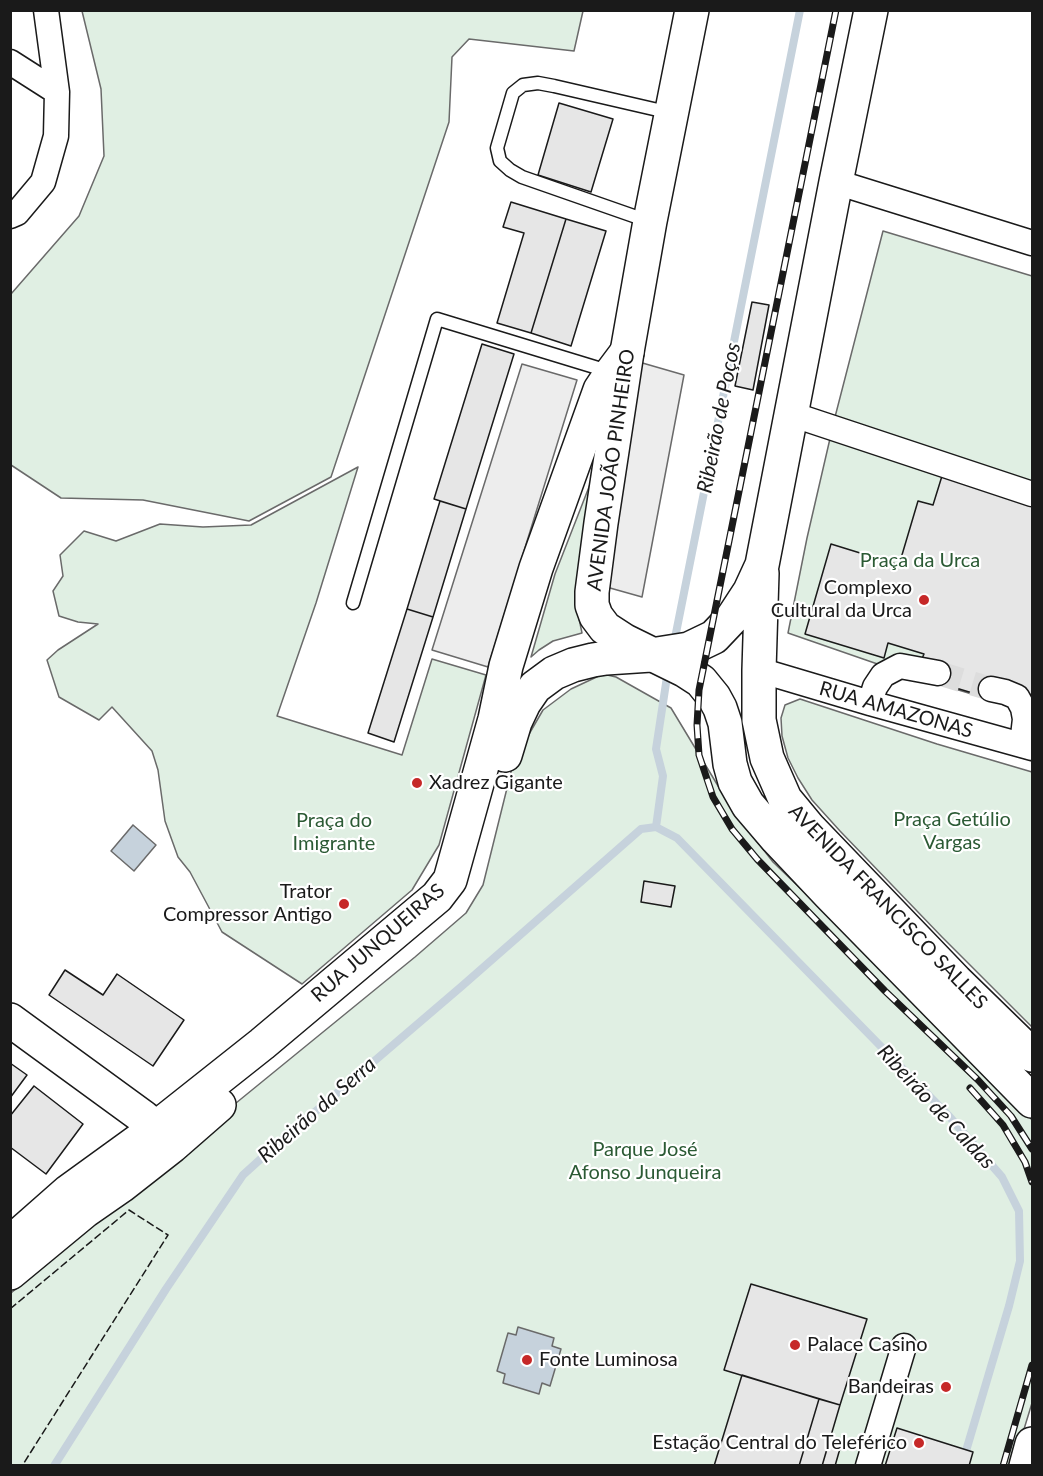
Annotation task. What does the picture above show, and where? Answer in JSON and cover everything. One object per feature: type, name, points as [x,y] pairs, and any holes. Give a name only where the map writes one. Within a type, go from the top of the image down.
[{"type":"main road","name":"AVENIDA JOÃO PINHEIRO","points":[[632,651],[605,628],[596,616],[592,605],[592,592],[620,362],[692,10]]},
{"type":"main road","points":[[632,651],[686,660],[734,617],[762,565],[871,10]]},
{"type":"main road","name":"RUA JUNQUEIRAS","points":[[10,1274],[85,1211],[121,1186],[164,1137],[262,1044],[437,897],[450,880],[495,719],[506,666],[536,568],[600,390],[620,362]]},
{"type":"main road","name":"AVENIDA FRANCISCO SALLES","points":[[762,565],[759,720],[767,758],[785,799],[809,828],[956,981],[1032,1055]]},
{"type":"main road","name":"RUA JUNQUEIRAS","points":[[10,1243],[69,1191],[164,1137],[450,910],[466,890],[515,722],[535,687],[554,673],[573,665],[632,651]]},
{"type":"main road","name":"AVENIDA FRANCISCO SALLES","points":[[686,660],[720,708],[725,723],[730,764],[735,782],[748,805],[830,896],[1032,1101]]},
{"type":"main road","points":[[10,1020],[164,1137]]},
{"type":"main road","points":[[1026,1466],[1032,1444]]},
{"type":"street","points":[[10,216],[17,213],[43,182],[56,136],[57,92],[46,10]]},
{"type":"street","points":[[10,62],[57,92]]},
{"type":"street","points":[[836,182],[1032,243]]},
{"type":"street","points":[[790,414],[1032,494]]},
{"type":"street","points":[[870,704],[875,687],[883,675],[900,666],[938,673]]},
{"type":"street","name":"RUA AMAZONAS","points":[[759,670],[870,704],[1027,747]]},
{"type":"street","points":[[991,689],[1017,697],[1023,708],[1027,747]]},
{"type":"street","points":[[868,1466],[904,1346]]},
{"type":"lane","points":[[650,221],[522,177],[500,161],[497,148],[513,93],[523,84],[538,83],[554,86],[671,113]]},
{"type":"lane","points":[[353,603],[437,319],[620,362]]},
{"type":"green space","points":[[82,11],[583,11],[574,51],[469,39],[452,57],[449,122],[331,477],[249,521],[143,500],[61,498],[11,465],[11,294],[79,216],[104,156],[101,89]]},
{"type":"green space","points":[[883,231],[1032,276],[1032,712],[915,677],[788,633],[835,417]]},
{"type":"green space","points":[[605,446],[577,609],[582,633],[553,641],[531,657],[555,574]]},
{"type":"green space","name":"Praça do Imigrante","points":[[358,467],[316,603],[277,716],[402,755],[432,659],[486,675],[439,845],[412,890],[302,984],[222,932],[190,872],[178,857],[165,821],[158,770],[152,751],[112,707],[99,720],[59,697],[47,660],[58,650],[98,624],[78,622],[59,616],[53,591],[63,576],[60,555],[84,531],[116,541],[160,524],[203,527],[251,525]]},
{"type":"green space","name":"Parque José Afonso Junqueira","points":[[603,674],[616,677],[671,708],[732,809],[773,862],[997,1078],[1032,1120],[1032,1403],[1013,1465],[11,1466],[11,1293],[466,913],[483,885],[514,760],[543,710],[571,689]]},
{"type":"green space","name":"Praça Getúlio Vargas","points":[[800,699],[937,744],[1032,772],[1032,1027],[942,937],[812,800],[788,758],[782,736],[781,718],[785,705]]},
{"type":"shaded area","points":[[639,362],[684,375],[642,597],[610,588],[607,583]]},
{"type":"shaded area","points":[[522,364],[577,380],[488,667],[432,650]]},
{"type":"shaded area","points":[[133,825],[156,845],[134,871],[111,851]]},
{"type":"shaded area","points":[[518,1327],[554,1338],[552,1346],[561,1349],[550,1386],[542,1383],[539,1394],[503,1383],[505,1374],[497,1371],[508,1333],[516,1335]]},
{"type":"building","points":[[559,103],[613,119],[591,192],[538,175]]},
{"type":"building","points":[[511,202],[566,219],[531,333],[497,323],[524,233],[503,227]]},
{"type":"building","points":[[566,219],[606,231],[571,346],[531,333]]},
{"type":"building","points":[[752,302],[769,305],[753,390],[735,386]]},
{"type":"building","points":[[482,344],[514,354],[466,509],[434,499]]},
{"type":"building","name":"Praça da Urca","points":[[942,476],[1032,503],[1032,695],[1000,686],[989,698],[936,682],[921,661],[924,654],[888,643],[884,658],[805,634],[831,544],[899,565],[918,501],[933,505]]},
{"type":"building","points":[[440,501],[466,509],[433,617],[407,609]]},
{"type":"building","points":[[407,609],[433,617],[394,742],[368,733]]},
{"type":"building","points":[[644,881],[675,886],[671,907],[641,902]]},
{"type":"building","points":[[65,970],[103,995],[117,974],[184,1020],[153,1066],[49,995]]},
{"type":"building","points":[[10,1063],[27,1075],[10,1098]]},
{"type":"building","points":[[34,1086],[83,1124],[46,1174],[10,1147],[10,1116]]},
{"type":"building","name":"Palace Casino","points":[[751,1284],[867,1319],[840,1405],[724,1370]]},
{"type":"building","name":"Palace Casino","points":[[742,1375],[819,1399],[799,1466],[714,1466]]},
{"type":"building","name":"Palace Casino","points":[[819,1399],[840,1405],[822,1466],[799,1466]]},
{"type":"building","name":"Estação Central do Teleférico","points":[[897,1428],[973,1452],[969,1466],[885,1466]]},
{"type":"building","points":[[829,1442],[841,1445],[835,1466],[822,1466]]},
{"type":"waterway","name":"Ribeirão de Poços","points":[[674,643],[800,10]]},
{"type":"waterway","name":"Ribeirão de Poços","points":[[656,827],[663,776],[656,749],[668,670]]},
{"type":"waterway","name":"Ribeirão de Caldas","points":[[656,827],[677,838],[948,1115],[1002,1177],[1019,1211],[1020,1261],[963,1461]]},
{"type":"waterway","name":"Ribeirão da Serra","points":[[54,1466],[166,1289],[243,1175],[641,829],[656,827]]},
{"type":"tunnel","points":[[938,673],[991,689]]},
{"type":"railway","points":[[836,10],[699,690],[697,725],[699,755],[713,797],[732,829],[757,859],[885,991],[978,1080],[1011,1116],[1032,1149]]},
{"type":"railway","points":[[970,1088],[1003,1125],[1025,1162],[1032,1182]]},
{"type":"railway","points":[[1003,1466],[1032,1365]]},
{"type":"fence","points":[[10,1309],[129,1210],[168,1235],[22,1466]]},
{"type":"place","name":"Complexo Cultural da Urca","points":[[924,600]]},
{"type":"place","name":"Xadrez Gigante","points":[[417,783]]},
{"type":"place","name":"Trator Compressor Antigo","points":[[344,904]]},
{"type":"place","name":"Palace Casino","points":[[795,1345]]},
{"type":"place","name":"Fonte Luminosa","points":[[527,1360]]},
{"type":"place","name":"Bandeiras","points":[[946,1387]]},
{"type":"place","name":"Estação Central do Teleférico","points":[[919,1443]]}]
